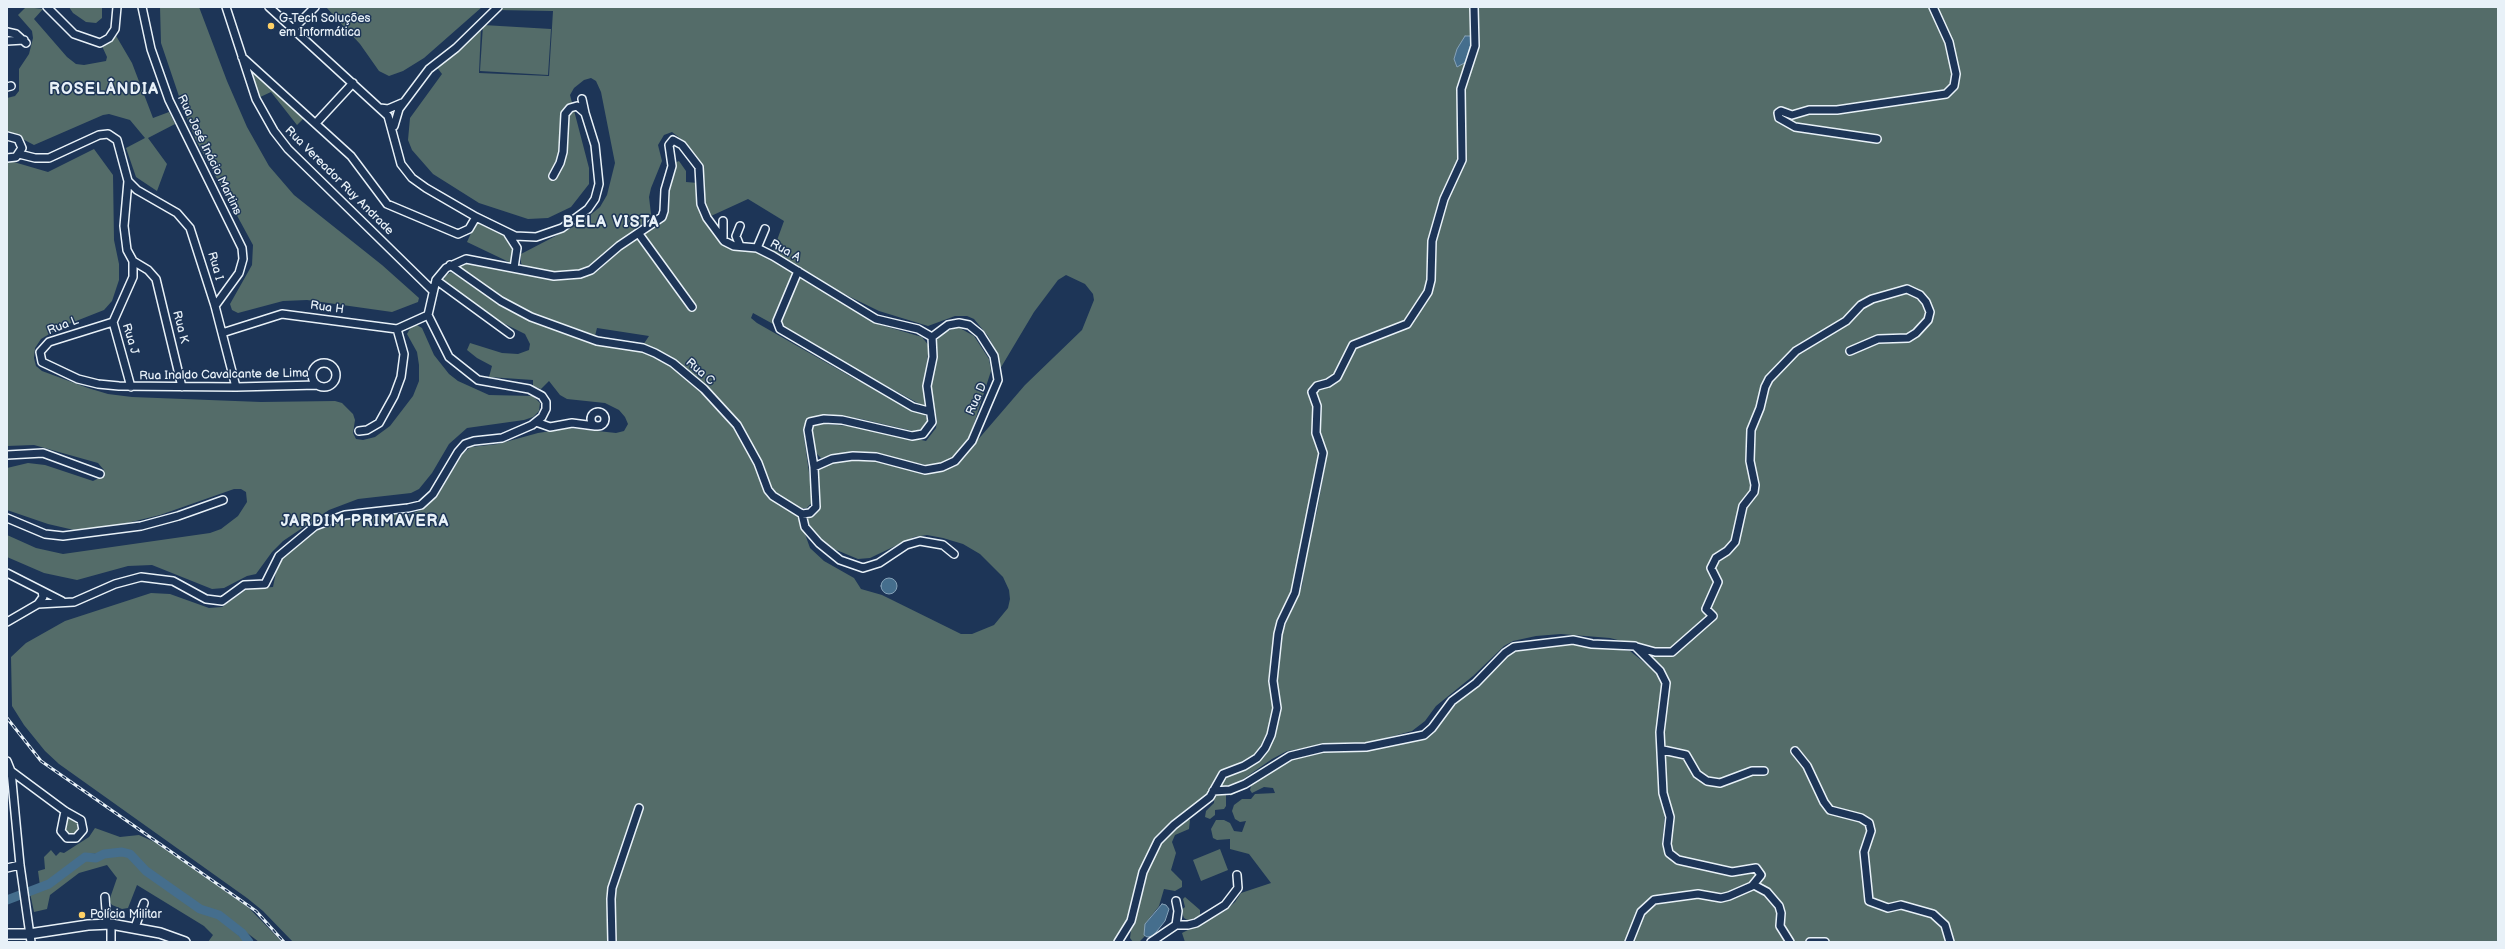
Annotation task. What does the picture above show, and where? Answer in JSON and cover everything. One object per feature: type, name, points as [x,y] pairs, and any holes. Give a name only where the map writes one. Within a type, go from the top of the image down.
[{"type":"main road","points":[[7,934],[30,938],[75,926],[109,924],[135,928],[185,942]]},
{"type":"street","points":[[47,7],[74,34],[100,43],[108,40],[115,29],[117,7]]},
{"type":"street","name":"Rua José Inácio Martins","points":[[142,7],[151,49],[169,100],[242,248],[243,259],[239,273],[215,306]]},
{"type":"street","name":"Rua Vereador Ruy Andrade","points":[[226,7],[258,104],[288,149],[432,290]]},
{"type":"street","points":[[269,7],[353,83],[390,119],[398,156],[409,174],[426,188],[476,217],[509,233],[523,237],[547,234],[570,224],[591,206],[597,192],[598,170],[595,145],[582,99]]},
{"type":"street","points":[[293,29],[315,7]]},
{"type":"street","points":[[394,132],[395,118],[405,101],[429,69],[498,7]]},
{"type":"street","points":[[1118,942],[1131,921],[1143,872],[1158,841],[1174,825],[1205,801],[1223,774],[1244,766],[1261,754],[1274,723],[1277,703],[1273,681],[1278,634],[1281,622],[1295,593],[1323,453],[1316,433],[1317,406],[1312,392],[1317,386],[1328,383],[1336,377],[1353,345],[1407,324],[1428,292],[1431,280],[1432,241],[1444,199],[1462,160],[1461,89],[1475,46],[1474,7]]},
{"type":"street","points":[[1877,139],[1795,127],[1779,118],[1778,113],[1781,110],[1792,115],[1814,110],[1837,110],[1946,94],[1954,86],[1956,74],[1949,42],[1933,7]]},
{"type":"street","points":[[7,32],[15,33],[25,42],[7,41]]},
{"type":"street","points":[[242,57],[351,156],[383,199],[392,206],[458,234],[468,229],[476,217]]},
{"type":"street","points":[[316,123],[353,83]]},
{"type":"street","points":[[380,108],[392,108],[405,101]]},
{"type":"street","points":[[553,176],[560,163],[563,152],[565,114],[570,108],[577,106],[585,113]]},
{"type":"street","points":[[19,154],[35,158],[53,157],[95,136],[108,134],[119,144],[128,181],[124,236],[127,250],[132,261],[133,277]]},
{"type":"street","points":[[7,136],[14,136],[19,140],[22,148],[19,154],[14,158],[7,158]]},
{"type":"street","points":[[7,622],[38,604],[62,601],[74,602],[115,584],[141,577],[173,581],[206,600],[215,602],[222,601],[244,586],[266,584],[279,556],[315,526],[345,515],[408,508],[421,504],[433,494],[458,452],[465,444],[474,441],[502,438],[516,434],[536,422],[543,414],[546,406],[542,396],[529,389],[485,382],[461,368],[444,349],[428,315],[432,290],[436,280],[450,265],[466,259],[473,259],[554,276],[580,274],[591,270],[624,242],[640,234],[659,220],[664,214],[665,190],[672,166],[669,145],[673,140],[679,143],[699,168],[701,204],[707,218],[724,241]]},
{"type":"street","name":"Rua I","points":[[128,181],[137,190],[177,214],[190,228],[215,306],[236,387]]},
{"type":"street","points":[[126,192],[131,189],[137,190]]},
{"type":"street","points":[[723,221],[722,235],[724,241]]},
{"type":"street","points":[[740,226],[736,236],[740,246]]},
{"type":"street","points":[[500,229],[509,235],[517,245],[518,256],[514,268]]},
{"type":"street","points":[[757,248],[765,229]]},
{"type":"street","points":[[640,234],[692,307]]},
{"type":"street","name":"Rua A","points":[[724,241],[730,245],[757,248],[798,271],[876,320],[918,329],[932,337]]},
{"type":"street","points":[[132,261],[145,268]]},
{"type":"street","name":"Rua C","points":[[450,265],[501,301],[531,317],[598,341],[643,348],[673,363],[704,389],[737,425],[758,463],[768,490],[773,496],[802,514]]},
{"type":"street","points":[[113,322],[133,277],[138,270],[145,268]]},
{"type":"street","name":"Rua K","points":[[145,268],[152,273],[166,316],[182,387]]},
{"type":"street","points":[[798,271],[777,320],[780,329],[913,407],[928,411]]},
{"type":"street","points":[[436,280],[510,334]]},
{"type":"street","points":[[1213,791],[1230,790],[1245,784],[1290,756],[1323,748],[1366,747],[1424,735],[1432,728],[1452,701],[1476,683],[1505,653],[1514,647],[1573,640],[1602,645],[1635,646],[1655,652],[1672,652],[1713,616],[1706,609],[1718,582],[1711,568],[1716,558],[1727,551],[1735,542],[1743,506],[1754,492],[1755,485],[1750,457],[1751,430],[1760,408],[1765,387],[1769,380],[1796,351],[1846,321],[1861,305],[1872,299],[1907,289],[1920,296],[1926,302],[1930,312],[1928,320],[1916,333],[1908,338],[1878,339],[1850,351]]},
{"type":"street","name":"Rua H","points":[[222,332],[282,314],[397,329]]},
{"type":"street","points":[[359,431],[367,430],[379,423],[394,396],[403,365],[404,354],[397,329],[428,315]]},
{"type":"street","name":"Rua L","points":[[113,322],[53,340],[41,349],[40,358],[46,365],[78,379],[98,384],[132,387]]},
{"type":"street","name":"Rua J","points":[[113,322],[132,387]]},
{"type":"street","name":"Rua D","points":[[814,467],[832,459],[853,456],[876,457],[915,468],[933,469],[948,464],[962,456],[972,441],[998,380],[998,370],[992,352],[980,334],[969,326],[953,323],[932,337]]},
{"type":"street","points":[[932,337],[933,357],[927,386],[928,411],[931,417],[930,427],[918,436],[836,420],[814,420],[810,422],[808,430],[814,467],[816,508],[810,513],[802,514],[808,531],[819,543],[840,560],[863,568],[879,563],[906,545],[920,541],[943,545],[954,554]]},
{"type":"street","name":"Rua Inaldo Cavalcante de Lima","points":[[132,387],[236,387],[317,384]]},
{"type":"street","points":[[536,422],[550,427],[572,423],[595,426]]},
{"type":"street","points":[[7,455],[43,453],[100,474]]},
{"type":"street","points":[[7,518],[44,534],[63,536],[151,524],[223,500]]},
{"type":"street","points":[[7,574],[62,601]]},
{"type":"street","points":[[38,604],[43,597],[42,591]]},
{"type":"street","points":[[1629,942],[1641,912],[1654,900],[1694,894],[1724,897],[1754,885],[1761,875],[1756,868],[1732,872],[1678,860],[1669,853],[1666,844],[1670,817],[1663,793],[1663,750],[1660,724],[1666,694],[1665,680],[1660,671],[1635,646]]},
{"type":"street","points":[[1663,750],[1686,755],[1697,774],[1707,781],[1720,783],[1752,771],[1764,771]]},
{"type":"street","points":[[1795,751],[1807,766],[1824,802],[1830,810],[1861,818],[1869,823],[1871,831],[1864,852],[1869,901],[1888,908],[1901,905],[1933,914],[1945,925],[1950,942]]},
{"type":"street","points":[[7,761],[11,770],[24,903],[30,938]]},
{"type":"street","points":[[11,770],[65,811]]},
{"type":"street","points":[[612,942],[610,899],[612,888],[639,808]]},
{"type":"street","points":[[7,868],[20,866]]},
{"type":"street","points":[[1151,942],[1176,925],[1190,925],[1225,906],[1238,888],[1237,875]]},
{"type":"street","points":[[1754,885],[1767,892],[1779,906],[1782,913],[1780,926],[1790,942]]},
{"type":"street","points":[[105,896],[111,942]]},
{"type":"street","points":[[1176,901],[1178,911],[1176,925]]},
{"type":"street","points":[[135,928],[144,903]]},
{"type":"street","points":[[1810,942],[1825,942]]},
{"type":"green space","points":[[26,7],[43,9],[34,19],[67,57],[76,64],[84,65],[106,61],[107,57],[102,46],[110,41],[115,34],[132,63],[153,118],[169,112],[175,124],[148,138],[167,164],[157,191],[136,177],[126,148],[145,138],[130,120],[109,114],[103,115],[34,145],[13,134],[7,134],[7,98],[15,96],[19,91],[19,69],[29,54],[33,38],[32,31],[18,15]]},
{"type":"green space","points":[[69,7],[102,7],[102,18],[96,23],[86,22],[73,13]]},
{"type":"green space","points":[[160,7],[199,7],[227,81],[247,127],[269,166],[294,195],[382,265],[419,298],[418,302],[392,312],[307,300],[283,301],[238,313],[232,310],[230,304],[252,265],[253,245],[196,140],[184,111],[161,43]]},
{"type":"green space","points":[[326,7],[482,7],[424,58],[403,71],[389,76],[379,71],[360,44]]},
{"type":"green space","points":[[500,7],[1471,7],[1474,40],[1465,72],[1461,157],[1437,221],[1427,289],[1405,323],[1356,341],[1335,375],[1310,391],[1309,394],[1314,408],[1313,435],[1320,454],[1294,586],[1275,629],[1270,681],[1273,703],[1269,730],[1256,755],[1219,774],[1208,794],[1158,837],[1128,920],[1115,942],[293,942],[263,911],[247,898],[59,764],[45,751],[24,725],[12,706],[11,657],[26,643],[65,621],[151,593],[170,594],[209,608],[222,607],[247,589],[273,587],[277,567],[282,558],[322,526],[337,519],[381,514],[411,514],[425,508],[439,493],[463,453],[471,447],[498,444],[538,433],[570,428],[616,433],[624,431],[628,424],[625,417],[619,410],[605,403],[567,399],[560,395],[549,381],[541,389],[533,386],[533,380],[489,377],[492,366],[477,358],[467,350],[470,343],[502,353],[518,354],[529,350],[530,344],[525,334],[497,320],[443,282],[445,276],[451,272],[499,303],[596,344],[643,351],[668,364],[683,375],[704,392],[737,429],[753,456],[772,499],[799,517],[810,548],[824,561],[854,578],[861,589],[882,595],[961,634],[972,634],[994,625],[1008,608],[1010,599],[1009,590],[1003,577],[980,554],[963,544],[927,535],[914,537],[870,558],[858,559],[834,549],[812,531],[806,519],[806,516],[819,506],[816,470],[832,461],[869,459],[942,471],[957,464],[1025,385],[1082,330],[1094,300],[1093,294],[1085,284],[1066,275],[1058,280],[1034,312],[1000,369],[995,349],[988,336],[974,319],[967,316],[955,316],[928,326],[879,311],[840,292],[772,254],[784,221],[748,199],[711,216],[704,201],[703,177],[698,160],[685,142],[672,132],[664,135],[658,145],[662,161],[651,188],[649,197],[651,214],[647,220],[599,260],[581,270],[558,274],[524,267],[521,263],[521,254],[569,229],[589,216],[600,207],[607,195],[615,163],[601,92],[596,81],[591,78],[584,80],[574,88],[570,95],[589,168],[589,184],[571,207],[548,218],[528,219],[479,203],[433,174],[412,150],[408,140],[410,118],[442,74],[436,66],[481,28],[479,73],[549,76],[553,11],[497,10]]},
{"type":"green space","points":[[1477,7],[2498,7],[2498,942],[1631,942],[1638,922],[1650,904],[1696,896],[1730,899],[1755,888],[1763,876],[1759,867],[1734,870],[1676,856],[1670,850],[1663,728],[1669,683],[1637,645],[1610,638],[1561,634],[1536,636],[1513,641],[1504,646],[1473,676],[1436,706],[1425,721],[1412,731],[1368,743],[1330,744],[1287,751],[1272,759],[1239,782],[1216,789],[1223,777],[1262,756],[1279,704],[1277,683],[1282,633],[1302,586],[1308,544],[1317,511],[1326,461],[1326,452],[1320,430],[1321,410],[1316,390],[1330,384],[1357,346],[1400,331],[1411,323],[1429,295],[1435,243],[1448,197],[1466,158],[1464,91],[1477,26]]},
{"type":"green space","points":[[483,25],[551,29],[548,75],[480,71]]},
{"type":"green space","points":[[252,70],[307,115],[297,125],[271,92],[258,98],[250,74]]},
{"type":"green space","points":[[94,149],[113,175],[114,240],[119,264],[119,280],[112,301],[104,310],[61,327],[41,339],[35,348],[34,358],[36,366],[42,371],[108,394],[132,397],[261,402],[335,401],[342,403],[353,414],[355,420],[353,433],[356,439],[363,440],[375,437],[390,426],[413,396],[419,381],[419,365],[417,352],[407,334],[411,327],[417,325],[422,328],[434,355],[449,374],[458,381],[489,395],[533,396],[540,403],[539,411],[533,417],[524,420],[467,428],[449,444],[432,473],[419,489],[411,493],[358,499],[329,510],[283,541],[272,552],[256,574],[247,576],[224,588],[212,589],[152,565],[128,566],[77,580],[44,573],[7,557],[7,535],[36,548],[63,554],[210,533],[221,529],[238,516],[247,502],[246,492],[241,489],[234,489],[160,515],[115,526],[74,530],[48,524],[7,510],[7,468],[28,463],[45,465],[93,481],[101,477],[104,470],[98,463],[34,445],[7,446],[7,160],[48,172]]},
{"type":"green space","points":[[679,161],[686,171],[686,182],[698,183],[698,192],[722,241],[761,253],[867,318],[881,325],[922,337],[929,346],[924,385],[925,407],[753,313],[751,318],[757,323],[855,379],[923,413],[928,419],[923,429],[913,431],[861,419],[826,414],[820,418],[825,424],[862,427],[926,441],[936,428],[937,420],[931,389],[937,340],[943,333],[958,327],[974,336],[989,359],[991,371],[969,439],[961,450],[946,462],[931,466],[863,453],[848,453],[821,458],[815,452],[812,428],[808,424],[805,425],[803,430],[813,501],[807,508],[795,508],[772,491],[758,453],[733,414],[696,376],[668,356],[643,345],[649,336],[597,328],[595,336],[577,331],[513,305],[458,267],[459,263],[473,261],[533,276],[556,280],[574,279],[599,270],[622,247],[638,236],[691,311],[695,308],[641,234],[659,221],[665,208],[674,163]]},
{"type":"green space","points":[[476,222],[506,236],[514,249],[511,263],[467,242]]},
{"type":"green space","points":[[1571,643],[1630,651],[1656,672],[1660,680],[1663,689],[1660,793],[1665,814],[1662,843],[1666,855],[1675,863],[1737,876],[1754,871],[1758,873],[1752,883],[1730,893],[1679,892],[1652,897],[1640,910],[1626,942],[1185,942],[1182,933],[1225,911],[1235,902],[1241,893],[1271,883],[1249,854],[1230,849],[1230,839],[1217,840],[1213,838],[1211,829],[1216,820],[1224,820],[1230,823],[1234,831],[1242,832],[1246,821],[1240,822],[1235,819],[1232,811],[1234,805],[1242,799],[1251,799],[1255,794],[1275,793],[1273,788],[1264,787],[1252,793],[1250,790],[1252,782],[1283,761],[1324,750],[1383,747],[1420,740],[1426,737],[1455,701],[1512,649]]},
{"type":"green space","points":[[1249,784],[1246,788],[1230,796],[1231,793],[1226,795],[1226,806],[1224,809],[1215,810],[1215,815],[1210,819],[1205,817],[1206,811],[1214,803],[1215,792]]},
{"type":"green space","points":[[70,817],[81,824],[77,836],[65,835],[63,823]]},
{"type":"green space","points":[[1186,818],[1190,820],[1189,829],[1175,835],[1172,842],[1176,853],[1171,870],[1182,881],[1182,887],[1175,891],[1164,889],[1159,906],[1145,924],[1145,936],[1139,942],[1133,942],[1130,938],[1131,930],[1135,924],[1138,902],[1145,886],[1144,875],[1158,845]]},
{"type":"green space","points":[[95,828],[120,837],[139,835],[161,845],[246,905],[282,942],[259,942],[221,913],[204,910],[177,892],[168,882],[163,880],[125,849],[119,849],[114,853],[87,854],[52,880],[40,886],[38,871],[45,869],[44,857],[51,850],[56,856],[60,852],[64,853],[89,837]]},
{"type":"green space","points":[[1220,849],[1228,870],[1201,881],[1193,860]]},
{"type":"green space","points":[[123,854],[133,860],[138,868],[205,914],[216,916],[246,942],[208,942],[213,935],[204,926],[137,885],[128,908],[122,909],[112,905],[109,901],[117,878],[107,865],[79,873],[50,895],[47,909],[34,912],[30,893],[53,884],[82,861]]},
{"type":"green space","points":[[1185,897],[1200,910],[1200,915],[1196,919],[1189,921],[1184,918],[1181,910],[1185,907],[1183,899]]},
{"type":"water","points":[[1465,36],[1471,36],[1472,40],[1466,62],[1457,67],[1454,59],[1457,49]]},
{"type":"water","points":[[886,578],[892,578],[897,583],[895,592],[892,594],[886,594],[881,589],[881,583]]},
{"type":"water","points":[[1162,904],[1166,905],[1169,909],[1165,921],[1153,936],[1147,937],[1144,935],[1145,924]]},
{"type":"waterway","points":[[7,900],[49,884],[85,857],[96,858],[104,854],[122,852],[130,854],[146,871],[200,909],[219,915],[242,933],[249,942]]},
{"type":"railway","points":[[7,718],[41,761],[256,911],[284,942]]},
{"type":"place","name":"G-Tech Soluções em Informática","points":[[271,26]]},
{"type":"place","name":"Polícia Militar","points":[[82,915]]},
{"type":"district","name":"ROSELÂNDIA","points":[[104,90]]},
{"type":"district","name":"BELA VISTA","points":[[611,223]]},
{"type":"district","name":"JARDIM PRIMAVERA","points":[[365,522]]}]
